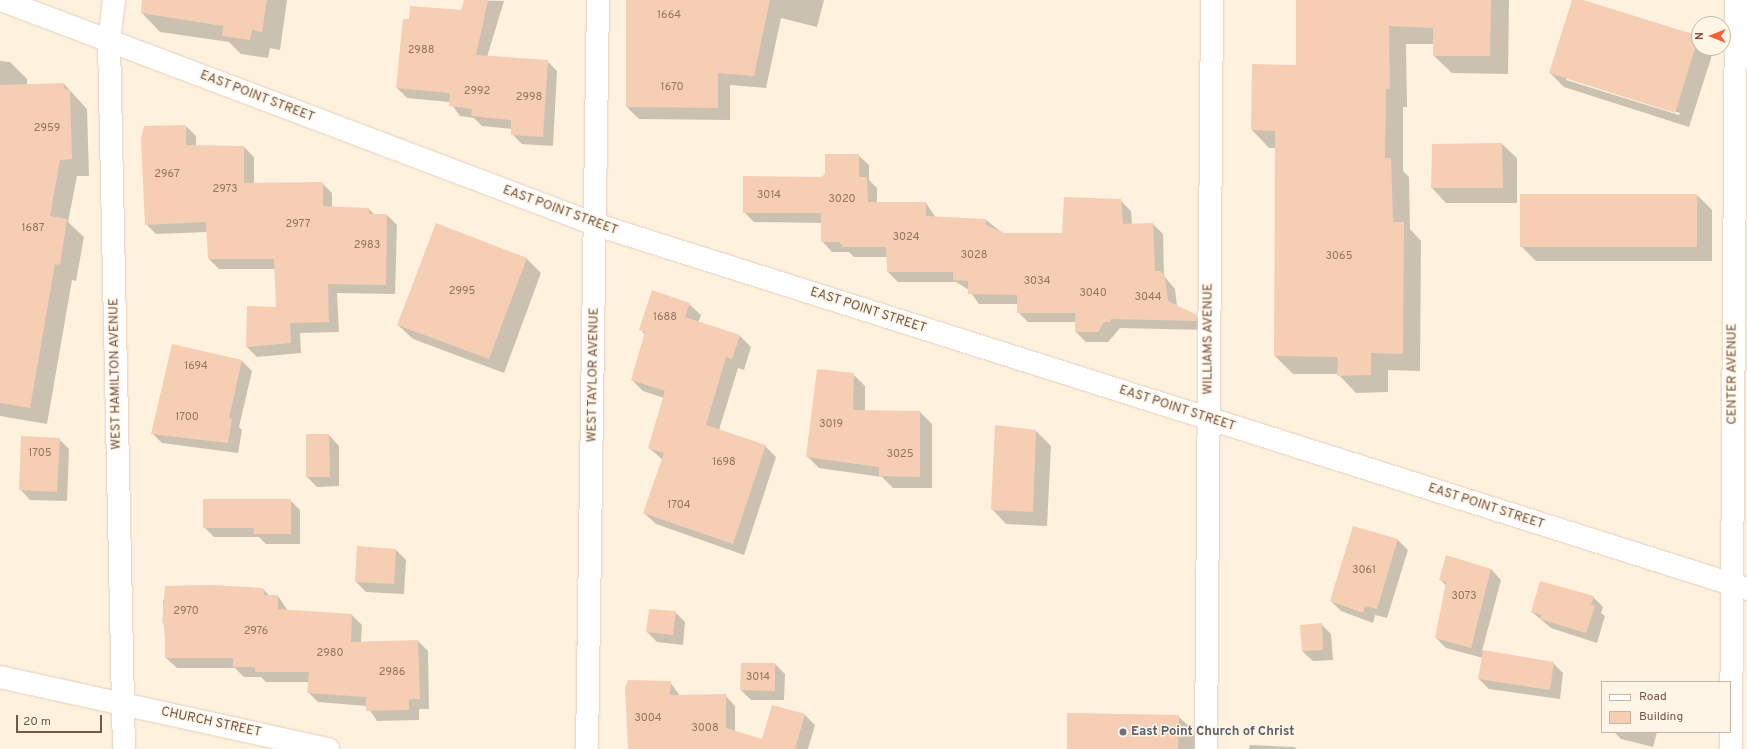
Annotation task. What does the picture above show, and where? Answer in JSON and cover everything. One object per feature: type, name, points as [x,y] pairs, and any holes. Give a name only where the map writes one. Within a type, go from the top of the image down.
[{"type":"street","name":"EAST POINT STREET","points":[[1,0],[597,226],[1739,587]]},
{"type":"street","name":"WEST HAMILTON AVENUE","points":[[114,0],[109,41],[124,749]]},
{"type":"street","name":"WEST TAYLOR AVENUE","points":[[587,749],[597,226],[598,0]]},
{"type":"street","name":"WILLIAMS AVENUE","points":[[1206,749],[1212,0]]},
{"type":"street","name":"CENTER AVENUE","points":[[1731,749],[1739,587],[1736,0]]},
{"type":"street","name":"CHURCH STREET","points":[[0,677],[328,749]]},
{"type":"building","points":[[142,0],[267,0],[262,32],[252,30],[250,40],[222,36],[223,26],[141,13]]},
{"type":"building","points":[[464,0],[488,0],[476,55],[548,60],[543,137],[511,135],[511,120],[471,116],[472,109],[449,106],[450,93],[396,88],[403,19],[409,19],[410,6],[461,10]]},
{"type":"building","points":[[626,0],[770,0],[754,76],[718,73],[718,108],[626,107]]},
{"type":"building","points":[[1296,0],[1491,0],[1490,56],[1433,56],[1433,28],[1389,26],[1390,89],[1386,89],[1385,158],[1391,158],[1393,222],[1404,222],[1403,354],[1371,353],[1371,375],[1337,376],[1338,357],[1274,356],[1275,131],[1251,130],[1252,64],[1296,65]]},
{"type":"building","points":[[1572,0],[1583,0],[1691,34],[1691,56],[1693,56],[1675,113],[1549,73]]},
{"type":"building","points":[[64,83],[64,88],[70,91],[72,159],[60,160],[50,216],[67,219],[60,265],[55,264],[30,408],[0,403],[0,85]]},
{"type":"building","points":[[186,125],[186,145],[244,146],[244,183],[323,182],[323,206],[369,208],[369,214],[387,214],[386,285],[328,284],[329,322],[290,323],[291,343],[246,347],[247,306],[276,307],[274,259],[208,259],[206,222],[145,225],[141,139],[144,126]]},
{"type":"building","points":[[1502,143],[1503,188],[1431,188],[1432,144]]},
{"type":"building","points":[[825,154],[859,154],[859,177],[867,177],[868,202],[926,202],[926,216],[986,219],[986,225],[1004,233],[1062,233],[1064,197],[1121,199],[1123,224],[1153,223],[1155,271],[1161,271],[1165,278],[1168,301],[1197,315],[1197,321],[1111,319],[1111,322],[1104,322],[1098,332],[1075,332],[1075,313],[1017,313],[1017,295],[968,294],[968,281],[953,280],[953,272],[887,272],[886,247],[843,247],[839,242],[821,242],[821,213],[743,213],[743,176],[821,177],[825,174]]},
{"type":"building","points":[[1520,194],[1697,194],[1697,247],[1520,247]]},
{"type":"building","points":[[436,223],[527,258],[489,359],[397,325]]},
{"type":"building","points":[[652,290],[690,303],[685,317],[740,335],[732,359],[726,357],[706,425],[766,445],[733,544],[643,513],[664,453],[648,448],[665,391],[631,380],[645,332],[639,330]]},
{"type":"building","points":[[172,344],[242,360],[229,418],[232,419],[228,443],[151,434]]},
{"type":"building","points":[[817,369],[854,373],[853,410],[920,411],[920,477],[879,476],[879,467],[806,457]]},
{"type":"building","points":[[995,425],[1036,430],[1033,512],[991,510]]},
{"type":"building","points":[[306,434],[329,434],[330,477],[306,477]]},
{"type":"building","points":[[21,436],[60,438],[57,492],[19,490]]},
{"type":"building","points":[[203,499],[291,499],[291,534],[254,534],[254,528],[203,528]]},
{"type":"building","points":[[1353,526],[1398,539],[1377,609],[1365,606],[1363,613],[1330,601]]},
{"type":"building","points":[[357,546],[396,549],[394,584],[355,582]]},
{"type":"building","points":[[1446,555],[1491,569],[1471,648],[1435,638],[1446,582],[1439,580]]},
{"type":"building","points":[[1540,581],[1594,596],[1591,605],[1595,606],[1586,633],[1540,619],[1541,615],[1531,612]]},
{"type":"building","points":[[211,585],[263,588],[264,595],[278,595],[278,609],[352,614],[351,642],[418,640],[420,699],[409,699],[409,710],[366,711],[366,697],[307,693],[309,672],[255,672],[255,667],[233,667],[233,658],[165,658],[165,624],[162,623],[165,586]]},
{"type":"building","points":[[649,609],[676,611],[673,635],[646,632]]},
{"type":"building","points":[[1322,623],[1323,650],[1302,651],[1300,625]]},
{"type":"building","points":[[1483,650],[1554,662],[1550,690],[1478,679]]},
{"type":"building","points":[[741,663],[775,663],[775,691],[740,690]]},
{"type":"building","points":[[628,680],[671,681],[670,695],[726,694],[726,728],[762,739],[772,705],[805,714],[795,749],[628,749],[625,688]]},
{"type":"building","name":"East Point Church of Christ","points":[[1067,713],[1179,715],[1178,749],[1067,749]]},
{"type":"place","name":"East Point Church of Christ","points":[[1123,732]]}]
